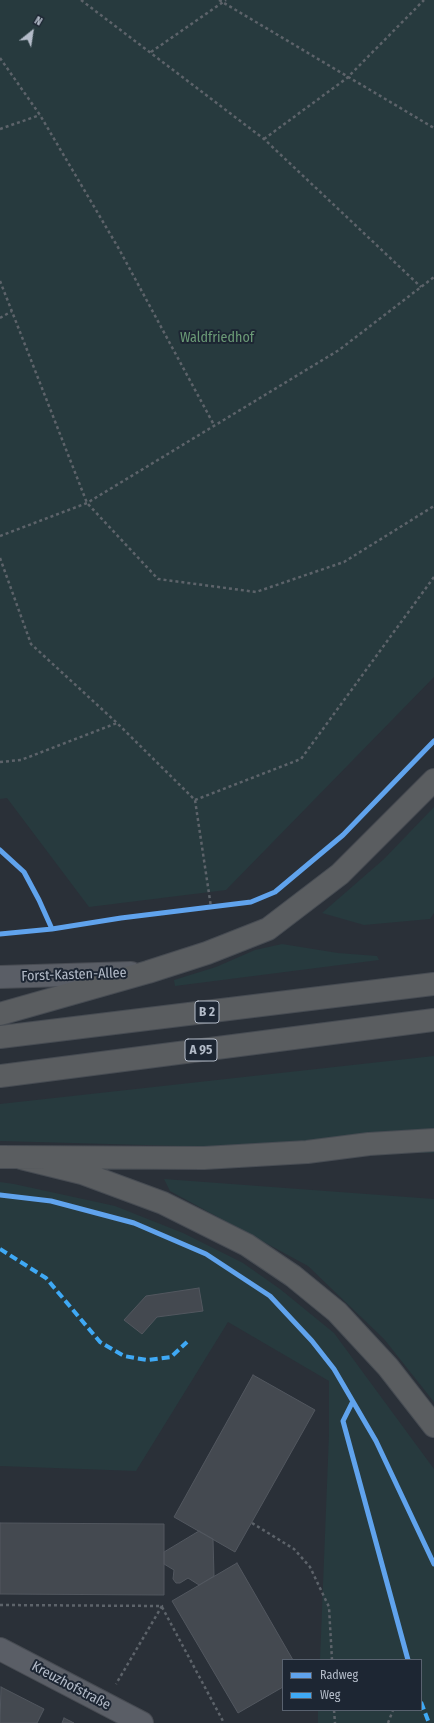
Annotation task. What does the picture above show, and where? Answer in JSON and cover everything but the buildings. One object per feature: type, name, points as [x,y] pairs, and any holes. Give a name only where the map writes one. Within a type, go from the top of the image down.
[{"type":"highway","points":[[0,1014],[148,972],[207,953],[268,929],[340,874],[434,780]]},
{"type":"highway","name":"B 2","points":[[0,1037],[424,986]]},
{"type":"highway","name":"A 95","points":[[0,1076],[434,1020]]},
{"type":"highway","points":[[10,1158],[204,1158],[307,1152],[427,1140]]},
{"type":"highway","points":[[10,1158],[82,1173],[163,1203],[247,1245],[293,1276],[337,1312],[388,1367],[434,1426]]},
{"type":"street","name":"Forst-Kasten-Allee","points":[[0,977],[148,972]]},
{"type":"street","name":"Kreuzhofstraße","points":[[0,1649],[142,1723]]},
{"type":"path","points":[[81,0],[264,139],[421,287]]},
{"type":"path","points":[[219,0],[347,78],[434,128]]},
{"type":"path","points":[[151,52],[224,3],[226,0]]},
{"type":"path","points":[[264,139],[347,78],[424,0]]},
{"type":"path","points":[[0,58],[40,116],[119,249],[214,425]]},
{"type":"path","points":[[0,129],[40,116]]},
{"type":"path","points":[[0,536],[87,503],[339,350],[434,277]]},
{"type":"path","points":[[0,281],[87,503],[158,579],[256,592],[344,562],[434,506]]},
{"type":"path","points":[[0,318],[12,311]]},
{"type":"path","points":[[0,558],[30,644],[117,723],[195,800],[211,907]]},
{"type":"path","points":[[195,800],[301,759],[434,577]]},
{"type":"path","points":[[0,762],[21,760],[117,723]]},
{"type":"path","points":[[252,1523],[294,1549],[310,1567],[329,1607],[332,1659]]},
{"type":"path","points":[[0,1606],[162,1606]]},
{"type":"path","points":[[104,1704],[162,1606]]},
{"type":"path","points":[[162,1606],[224,1723]]},
{"type":"path","points":[[334,1711],[334,1723]]},
{"type":"path","points":[[388,1723],[393,1711]]},
{"type":"green space","name":"Waldfriedhof","points":[[0,0],[434,0],[434,677],[226,890],[89,907],[7,798],[0,799]]},
{"type":"green space","points":[[434,807],[434,913],[430,919],[364,925],[322,913],[384,859]]},
{"type":"green space","points":[[282,944],[338,953],[377,956],[379,960],[175,986],[174,980],[216,967],[255,950]]},
{"type":"green space","points":[[434,1056],[434,1153],[0,1141],[0,1104]]},
{"type":"green space","points":[[164,1179],[434,1199],[434,1402],[384,1339],[308,1266],[170,1191]]},
{"type":"green space","points":[[0,1182],[115,1206],[183,1233],[243,1263],[280,1289],[334,1333],[434,1469],[434,1723],[318,1723],[318,1711],[422,1711],[422,1659],[320,1659],[329,1434],[329,1381],[228,1322],[136,1471],[0,1466]]},
{"type":"marked path","points":[[0,1249],[46,1278],[100,1342],[124,1356],[147,1360],[171,1357],[187,1342]]},
{"type":"marked path","points":[[422,1705],[429,1723]]},
{"type":"cycle path","points":[[0,934],[52,929],[121,918],[251,902],[275,892],[343,835],[434,741]]},
{"type":"cycle path","points":[[0,850],[24,872],[52,929]]},
{"type":"cycle path","points":[[0,1195],[51,1201],[134,1223],[206,1254],[270,1296],[312,1341],[334,1369],[376,1441],[434,1564]]},
{"type":"cycle path","points":[[352,1403],[343,1421],[408,1659]]}]
